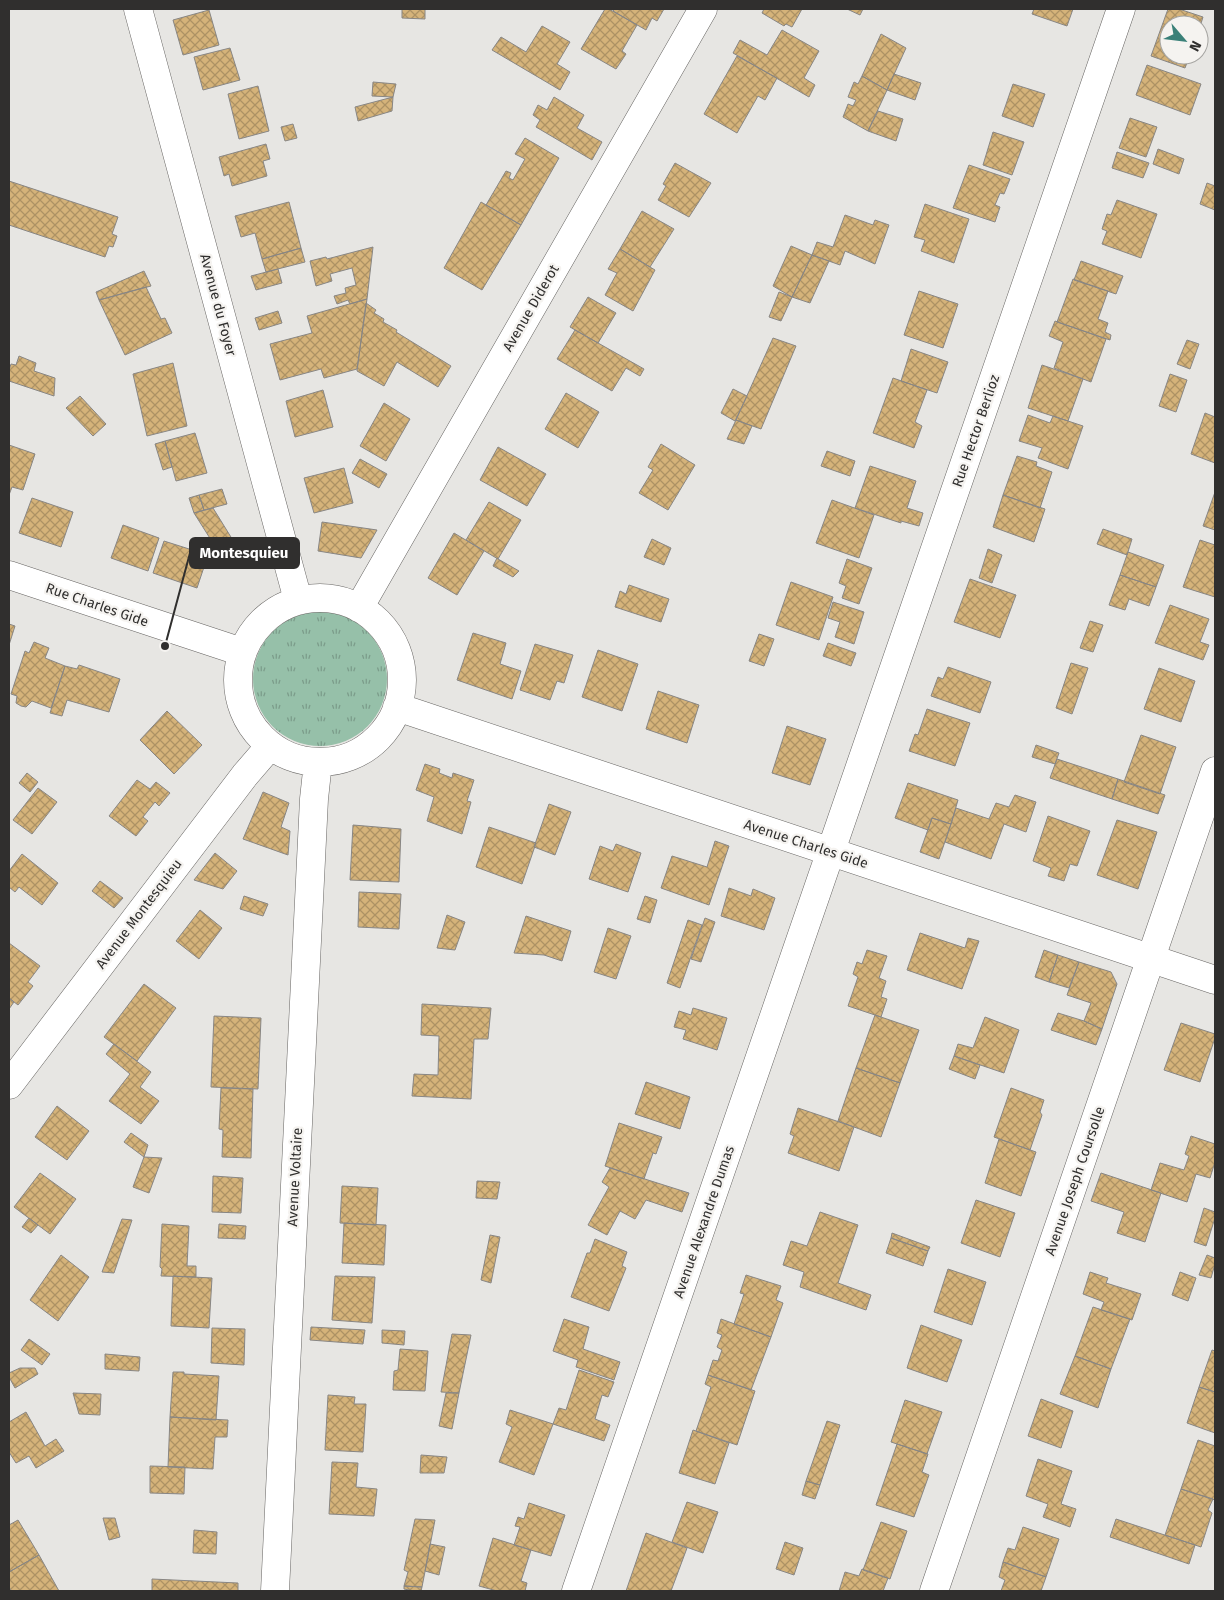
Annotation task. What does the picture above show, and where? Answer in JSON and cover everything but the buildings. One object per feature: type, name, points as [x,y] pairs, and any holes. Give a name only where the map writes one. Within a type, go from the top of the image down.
[{"type":"street","name":"Avenue du Foyer","points":[[138,9],[298,600]]},
{"type":"street","name":"Avenue Diderot","points":[[359,608],[703,9]]},
{"type":"street","name":"Rue Hector Berlioz","points":[[831,853],[1121,9]]},
{"type":"street","name":"Rue Charles Gide","points":[[9,575],[242,652]]},
{"type":"street","points":[[319,597],[340,600],[359,608],[378,621],[391,640],[400,661],[402,684],[397,707],[385,730],[366,747],[344,758],[318,762],[293,758],[270,746],[252,727],[241,703],[238,678],[242,652],[255,629],[274,611],[298,600],[319,597]]},
{"type":"street","name":"Avenue Charles Gide","points":[[397,707],[1215,980]]},
{"type":"street","name":"Avenue Montesquieu","points":[[9,1084],[270,746]]},
{"type":"street","name":"Avenue Voltaire","points":[[275,1591],[314,799],[318,762]]},
{"type":"street","name":"Avenue Joseph Coursolle","points":[[934,1591],[1215,771]]},
{"type":"street","name":"Avenue Alexandre Dumas","points":[[576,1591],[831,853]]},
{"type":"green space","points":[[320,612],[346,617],[368,631],[382,653],[387,679],[382,705],[368,727],[346,741],[320,746],[294,741],[272,727],[258,705],[253,679],[258,653],[272,631],[294,617]]},
{"type":"place","name":"Montesquieu","points":[[165,646]]}]
